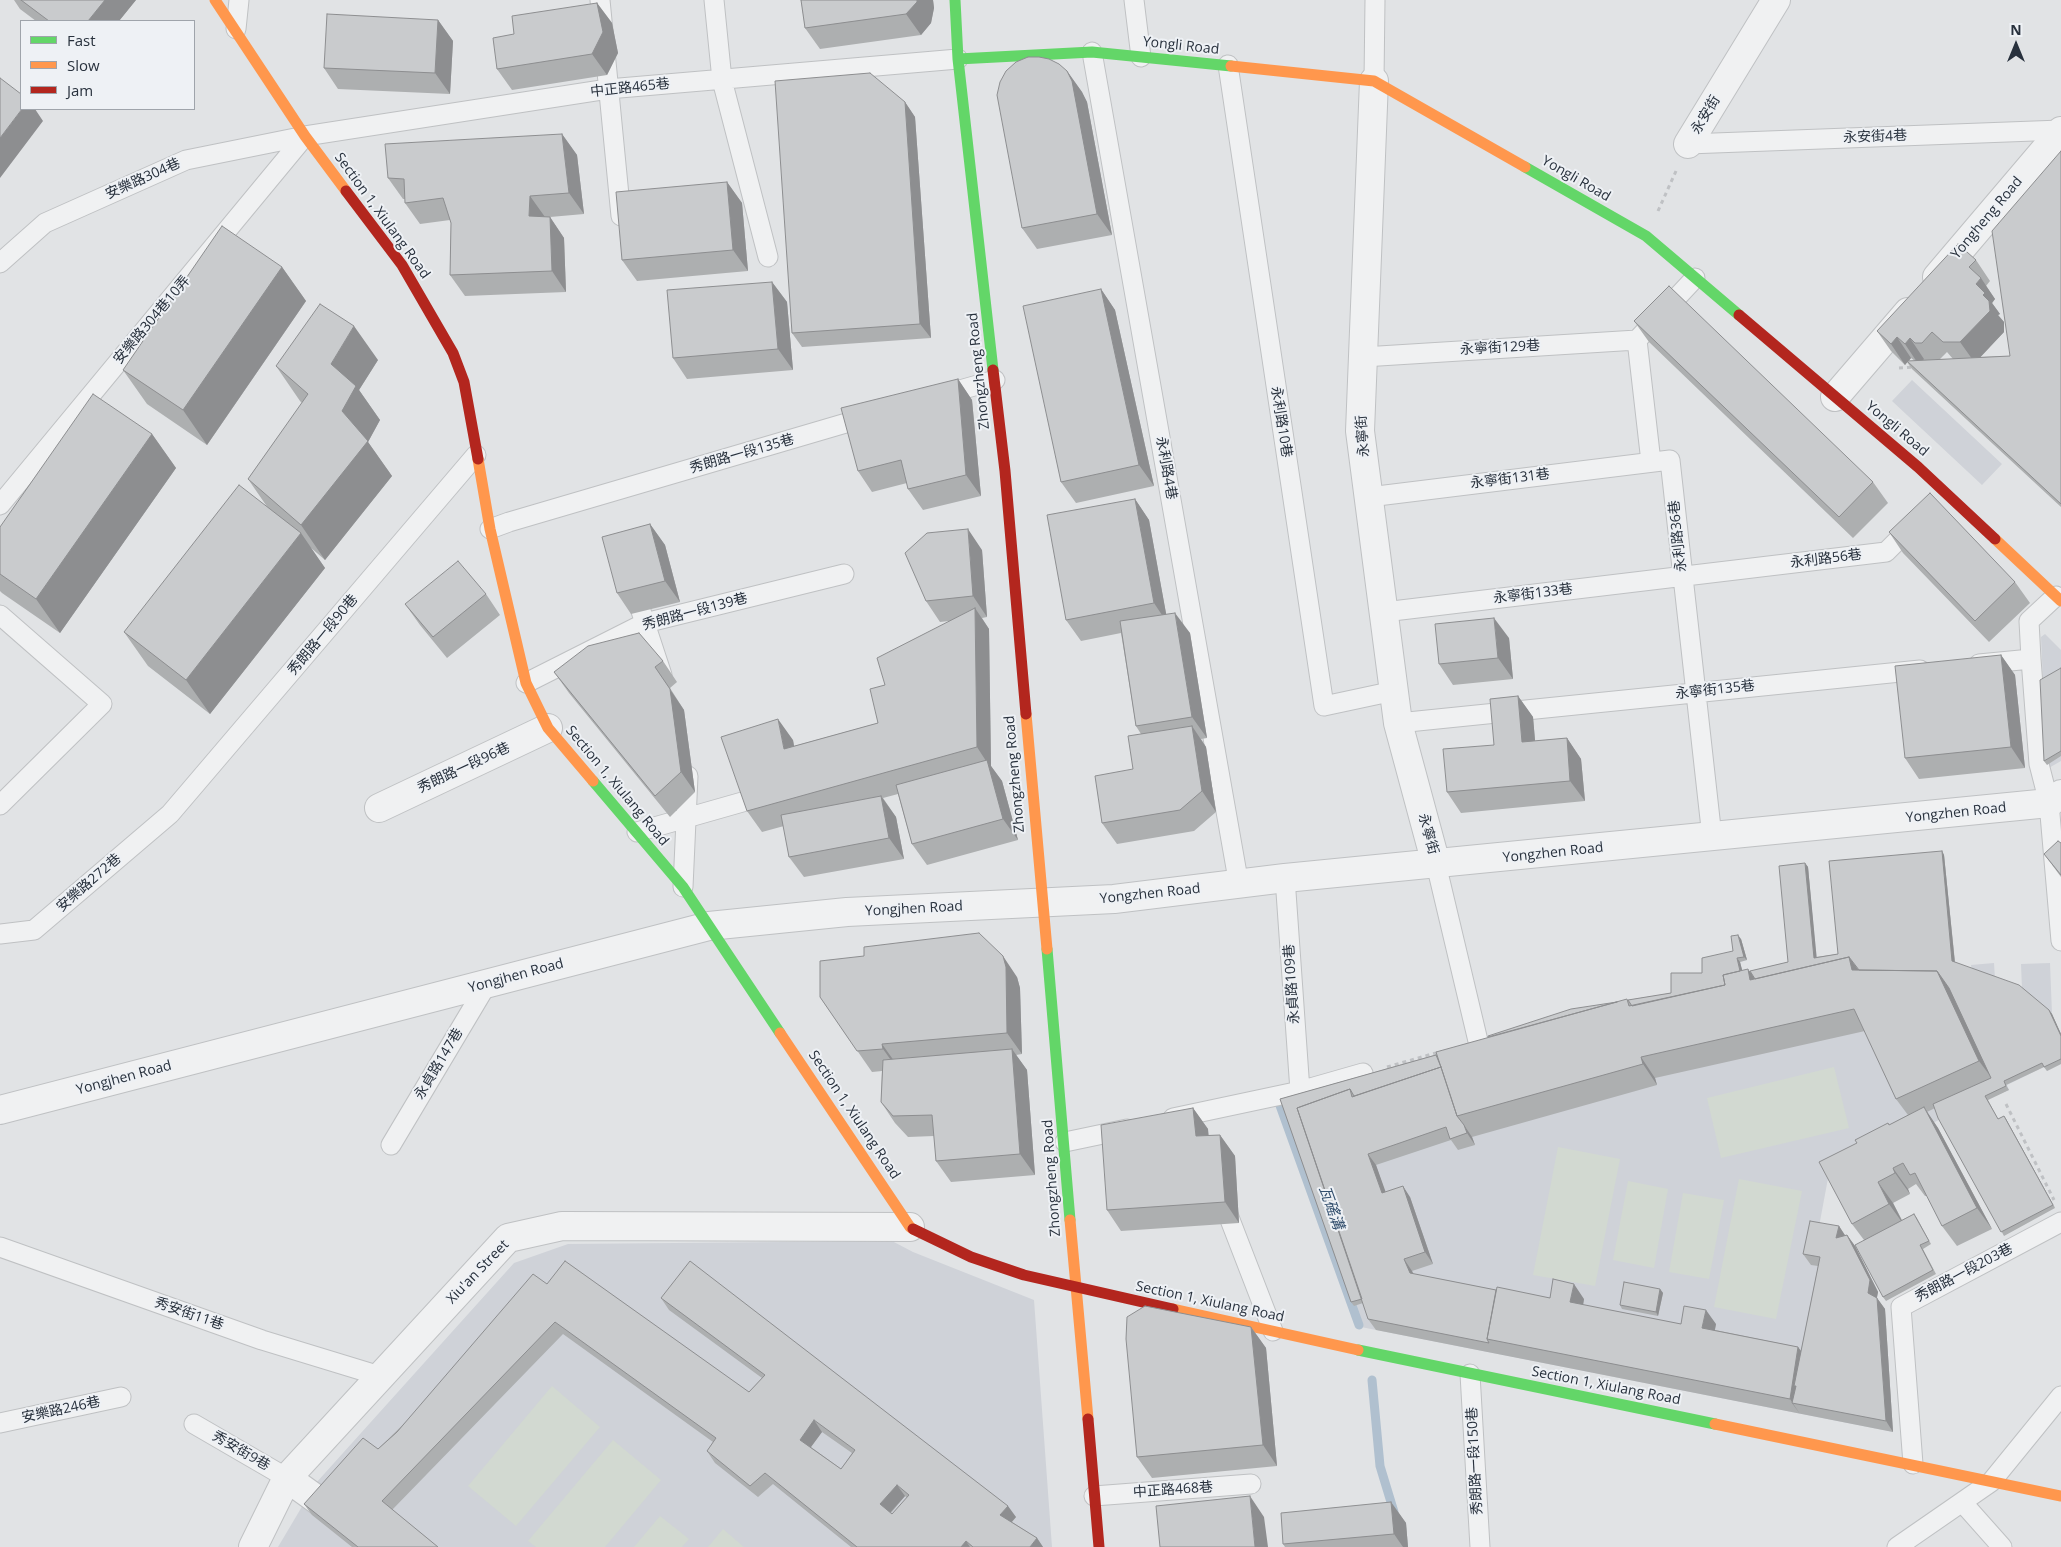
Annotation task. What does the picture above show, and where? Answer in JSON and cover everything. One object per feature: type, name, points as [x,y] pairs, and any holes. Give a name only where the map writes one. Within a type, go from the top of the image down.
[{"type":"street","name":"Section 1, Xiulang Road","points":[[215,0],[236,29],[305,136],[402,265],[453,353],[464,382],[490,529],[526,682],[548,728],[682,887],[910,1227],[971,1257],[1024,1275],[1075,1288],[1470,1374],[2061,1496]]},
{"type":"street","name":"Zhongzheng Road","points":[[955,0],[958,59],[995,380],[1099,1547]]},
{"type":"street","name":"永安街","points":[[1688,144],[1776,0]]},
{"type":"street","name":"Yongli Road","points":[[958,59],[1092,52],[1374,81],[1646,236],[1835,397],[1935,504],[2058,599]]},
{"type":"street","name":"永寧街","points":[[1374,81],[1360,431],[1398,723],[1436,864]]},
{"type":"street","name":"Yongheng Road","points":[[1835,397],[2061,131]]},
{"type":"street","name":"秀朗路一段96巷","points":[[380,808],[548,728]]},
{"type":"street","name":"Yongzhen Road","points":[[1042,903],[1114,899],[1284,878],[1712,837],[2055,799]]},
{"type":"street","name":"Yongjhen Road","points":[[0,1110],[709,926],[847,912],[1042,903]]},
{"type":"street","name":"Xiu'an Street","points":[[253,1547],[287,1478],[508,1238],[562,1226],[910,1227]]},
{"type":"street","points":[[287,1478],[384,1547]]},
{"type":"lane","points":[[236,29],[239,0]]},
{"type":"lane","points":[[600,0],[622,237]]},
{"type":"lane","points":[[714,0],[722,80],[768,257]]},
{"type":"lane","points":[[1134,0],[1141,57]]},
{"type":"lane","name":"永寧街","points":[[1374,81],[1376,0]]},
{"type":"lane","name":"永利路4巷","points":[[1092,52],[1239,884]]},
{"type":"lane","name":"中正路465巷","points":[[305,136],[608,89],[958,59]]},
{"type":"lane","name":"永利路10巷","points":[[1228,66],[1324,706],[1394,691]]},
{"type":"lane","name":"永安街4巷","points":[[1688,144],[2061,131]]},
{"type":"lane","name":"安樂路304巷","points":[[0,263],[45,223],[186,160],[305,136]]},
{"type":"lane","name":"安樂路304巷10弄","points":[[0,505],[305,136]]},
{"type":"lane","points":[[1651,462],[1637,340],[1695,278]]},
{"type":"lane","name":"永寧街129巷","points":[[1363,356],[1637,340]]},
{"type":"lane","points":[[918,402],[995,380]]},
{"type":"lane","name":"秀朗路一段135巷","points":[[490,529],[889,411]]},
{"type":"lane","name":"秀朗路一段90巷","points":[[170,814],[476,455]]},
{"type":"lane","name":"永利路36巷","points":[[1651,462],[1670,460],[1712,837]]},
{"type":"lane","name":"永寧街131巷","points":[[1369,497],[1651,462]]},
{"type":"lane","name":"永利路56巷","points":[[1683,577],[1886,552],[1935,504]]},
{"type":"lane","name":"秀朗路一段139巷","points":[[526,682],[645,623],[844,574]]},
{"type":"lane","name":"永寧街133巷","points":[[1384,612],[1683,577]]},
{"type":"lane","points":[[637,597],[667,689]]},
{"type":"lane","points":[[2058,599],[2029,621],[2039,764],[2055,799],[2061,941]]},
{"type":"lane","points":[[0,615],[102,704],[0,805]]},
{"type":"lane","points":[[1962,666],[2031,659]]},
{"type":"lane","name":"永寧街135巷","points":[[1398,723],[1942,668]]},
{"type":"lane","points":[[682,887],[688,755]]},
{"type":"lane","points":[[637,832],[788,789]]},
{"type":"lane","name":"安樂路272巷","points":[[0,934],[34,930],[170,814]]},
{"type":"lane","points":[[1436,864],[1478,1041]]},
{"type":"lane","name":"永貞路109巷","points":[[1284,878],[1300,1090]]},
{"type":"lane","name":"永貞路147巷","points":[[392,1145],[487,984]]},
{"type":"lane","points":[[1159,1122],[1300,1090],[1363,1073]]},
{"type":"lane","points":[[1064,1142],[1140,1126]]},
{"type":"lane","points":[[1215,1181],[1273,1332]]},
{"type":"lane","name":"秀朗路一段203巷","points":[[1913,1464],[1901,1307],[2059,1213]]},
{"type":"lane","name":"秀安街11巷","points":[[0,1247],[262,1340],[380,1376]]},
{"type":"lane","name":"秀朗路一段150巷","points":[[1470,1374],[1480,1547]]},
{"type":"lane","points":[[1900,1546],[1991,1482],[2061,1396]]},
{"type":"lane","name":"安樂路246巷","points":[[0,1424],[121,1397]]},
{"type":"lane","name":"秀安街9巷","points":[[194,1424],[287,1478]]},
{"type":"lane","name":"中正路468巷","points":[[1094,1496],[1251,1484]]},
{"type":"lane","points":[[1962,1502],[2002,1547]]},
{"type":"path","name":"永安街","points":[[1646,236],[1688,144]]},
{"type":"path","points":[[1859,370],[1917,367]]},
{"type":"path","points":[[1363,1073],[1478,1041]]},
{"type":"path","points":[[2006,1104],[2059,1213]]},
{"type":"shaded area","points":[[1912,380],[2002,464],[1982,485],[1892,401]]},
{"type":"shaded area","points":[[2045,634],[2061,650],[2061,761],[2047,769],[2041,637]]},
{"type":"shaded area","points":[[1944,855],[1955,964],[1972,970],[1971,965],[1994,963],[1995,979],[2022,989],[2021,964],[2050,963],[2052,1014],[2061,1034],[2061,1064],[2047,1071],[2044,1067],[2007,1085],[2009,1090],[1941,1119],[1829,1173],[1818,1232],[1844,1249],[1855,1246],[1878,1291],[1876,1305],[1893,1432],[1361,1327],[1282,1103],[1673,996],[1735,955],[1733,940],[1741,939],[1747,960],[1740,962],[1744,977],[1790,966],[1781,870],[1808,867],[1817,961],[1841,957]]},
{"type":"shaded area","points":[[1834,1067],[1849,1128],[1721,1158],[1707,1098]]},
{"type":"shaded area","points":[[1558,1147],[1620,1159],[1595,1286],[1533,1275]]},
{"type":"shaded area","points":[[1739,1179],[1802,1191],[1776,1319],[1714,1307]]},
{"type":"shaded area","points":[[1628,1181],[1668,1189],[1654,1268],[1613,1260]]},
{"type":"shaded area","points":[[1683,1193],[1724,1200],[1709,1279],[1669,1272]]},
{"type":"shaded area","points":[[892,1241],[913,1252],[1034,1300],[1052,1547],[278,1547],[316,1483],[514,1263],[568,1244]]},
{"type":"shaded area","points":[[552,1386],[600,1427],[516,1526],[468,1486]]},
{"type":"shaded area","points":[[613,1440],[661,1480],[605,1547],[536,1547],[528,1541]]},
{"type":"shaded area","points":[[660,1516],[689,1539],[682,1547],[634,1547]]},
{"type":"shaded area","points":[[723,1529],[744,1547],[708,1547]]},
{"type":"building","points":[[21,0],[105,0],[89,20],[48,20]]},
{"type":"building","points":[[801,0],[917,0],[917,2],[906,14],[805,28]]},
{"type":"building","points":[[597,3],[603,32],[592,54],[497,69],[493,38],[514,34],[512,16]]},
{"type":"building","points":[[327,14],[438,20],[435,73],[324,68]]},
{"type":"building","points":[[1028,57],[1049,59],[1059,64],[1067,71],[1072,81],[1097,214],[1022,228],[997,95],[1000,82],[1006,71],[1016,62]]},
{"type":"building","points":[[870,73],[905,102],[920,324],[792,333],[775,81]]},
{"type":"building","points":[[0,78],[20,93],[21,110],[0,138]]},
{"type":"building","points":[[562,134],[569,193],[530,196],[529,216],[550,217],[552,271],[450,275],[451,223],[443,198],[405,203],[404,179],[388,178],[385,144]]},
{"type":"building","points":[[2061,151],[2061,504],[1907,361],[2010,356],[1992,231]]},
{"type":"building","points":[[727,182],[733,250],[622,260],[616,192]]},
{"type":"building","points":[[222,226],[282,267],[183,410],[123,370]]},
{"type":"building","points":[[1958,244],[1976,260],[1969,267],[1981,278],[1976,284],[1985,293],[1983,295],[1989,301],[1990,311],[1960,342],[1943,342],[1932,332],[1922,343],[1915,343],[1910,338],[1905,344],[1897,337],[1891,344],[1877,331]]},
{"type":"building","points":[[772,282],[778,349],[673,358],[667,290]]},
{"type":"building","points":[[1669,286],[1873,482],[1839,517],[1634,321]]},
{"type":"building","points":[[1101,289],[1139,465],[1061,482],[1023,306]]},
{"type":"building","points":[[320,304],[354,326],[331,364],[356,386],[342,411],[368,441],[301,525],[248,479],[308,394],[276,366]]},
{"type":"building","points":[[958,379],[966,475],[908,489],[901,460],[858,471],[841,408]]},
{"type":"building","points":[[93,394],[152,434],[36,599],[0,574],[0,527]]},
{"type":"building","points":[[239,485],[301,533],[186,680],[124,632]]},
{"type":"building","points":[[1930,493],[2015,582],[1975,621],[1889,532]]},
{"type":"building","points":[[1135,499],[1154,603],[1066,620],[1047,515]]},
{"type":"building","points":[[650,524],[665,581],[617,593],[602,537]]},
{"type":"building","points":[[968,529],[973,596],[926,601],[905,553],[927,533]]},
{"type":"building","points":[[458,561],[486,594],[433,637],[405,604]]},
{"type":"building","points":[[975,608],[977,747],[747,811],[721,737],[778,719],[784,749],[878,723],[870,689],[885,685],[877,658]]},
{"type":"building","points":[[1175,613],[1192,717],[1136,726],[1120,621]]},
{"type":"building","points":[[1494,618],[1498,658],[1439,664],[1435,624]]},
{"type":"building","points":[[639,633],[663,661],[655,667],[670,689],[681,772],[655,796],[554,672],[588,646]]},
{"type":"building","points":[[2001,655],[2011,747],[1905,758],[1895,666]]},
{"type":"building","points":[[2061,668],[2061,751],[2044,761],[2040,680]]},
{"type":"building","points":[[1518,696],[1522,742],[1567,738],[1570,781],[1447,792],[1443,749],[1494,745],[1490,699]]},
{"type":"building","points":[[1192,726],[1202,791],[1180,810],[1102,823],[1095,776],[1133,769],[1128,736]]},
{"type":"building","points":[[987,760],[1003,819],[912,844],[896,785]]},
{"type":"building","points":[[881,796],[889,838],[789,857],[781,815]]},
{"type":"building","points":[[2058,841],[2061,843],[2061,875],[2044,854]]},
{"type":"building","points":[[1942,851],[1952,961],[2019,985],[2049,1010],[2061,1036],[2061,1059],[2044,1067],[2042,1063],[2004,1081],[2006,1086],[1985,1096],[1998,1119],[2004,1116],[2053,1205],[2001,1232],[1938,1118],[1933,1104],[1991,1078],[1949,988],[1937,971],[1859,970],[1849,957],[1755,979],[1750,971],[1788,962],[1779,866],[1805,863],[1814,958],[1838,954],[1829,861]]},
{"type":"building","points":[[979,933],[1003,956],[1006,967],[1007,1033],[882,1044],[883,1049],[857,1051],[820,997],[820,961],[864,956],[864,947]]},
{"type":"building","points":[[1738,935],[1744,957],[1737,958],[1740,971],[1723,975],[1725,985],[1632,1006],[1628,1000],[1671,993],[1671,973],[1702,973],[1702,958],[1733,951],[1731,936]]},
{"type":"building","points":[[1849,957],[1852,970],[1937,971],[1979,1061],[1896,1099],[1854,1009],[1641,1057],[1643,1064],[1457,1116],[1436,1052],[1627,999],[1629,1006],[1725,985],[1723,975],[1748,969],[1750,980]]},
{"type":"building","points":[[1617,1002],[1488,1037],[1571,1009]]},
{"type":"building","points":[[1012,1049],[1020,1154],[936,1161],[932,1115],[893,1116],[881,1102],[883,1060]]},
{"type":"building","points":[[1436,1055],[1441,1067],[1354,1096],[1350,1089],[1297,1108],[1362,1299],[1351,1302],[1280,1099]]},
{"type":"building","points":[[1441,1067],[1457,1116],[1467,1133],[1450,1139],[1446,1127],[1368,1154],[1382,1193],[1403,1186],[1425,1252],[1404,1259],[1410,1273],[1496,1290],[1487,1339],[1489,1343],[1368,1319],[1297,1108],[1350,1089],[1352,1097]]},
{"type":"building","points":[[1924,1107],[1977,1208],[1942,1226],[1915,1173],[1910,1175],[1903,1163],[1893,1168],[1895,1173],[1878,1182],[1889,1204],[1852,1224],[1819,1162],[1857,1143],[1855,1140]]},
{"type":"building","points":[[1193,1108],[1196,1136],[1220,1135],[1225,1202],[1107,1210],[1101,1125]]},
{"type":"building","points":[[1914,1214],[1929,1241],[1920,1245],[1933,1270],[1883,1297],[1855,1245]]},
{"type":"building","points":[[1810,1221],[1839,1226],[1836,1238],[1847,1235],[1870,1280],[1868,1293],[1877,1298],[1886,1421],[1792,1403],[1820,1257],[1803,1254]]},
{"type":"building","points":[[565,1261],[749,1392],[765,1375],[661,1298],[690,1261],[1008,1506],[1000,1515],[1037,1538],[1030,1547],[973,1547],[966,1541],[961,1547],[857,1547],[765,1473],[750,1486],[707,1451],[716,1438],[555,1322],[382,1501],[438,1547],[358,1547],[304,1504],[363,1438],[378,1449],[397,1432],[533,1274],[547,1284]],"holes":[[[814,1420],[855,1450],[841,1469],[800,1440]],[[897,1485],[909,1495],[892,1514],[880,1504]]]},
{"type":"building","points":[[1553,1279],[1574,1284],[1570,1302],[1681,1324],[1684,1306],[1706,1310],[1702,1328],[1798,1347],[1790,1399],[1487,1339],[1497,1287],[1550,1298]]},
{"type":"building","points":[[1624,1282],[1660,1289],[1656,1312],[1620,1305]]},
{"type":"building","points":[[1145,1306],[1251,1327],[1263,1445],[1137,1457],[1126,1339],[1127,1317]]},
{"type":"building","points":[[1250,1496],[1255,1547],[1160,1547],[1156,1506]]},
{"type":"building","points":[[1391,1502],[1394,1534],[1283,1544],[1281,1513]]},
{"type":"waterway","name":"瓦磘溝","points":[[1278,1100],[1359,1325]]},
{"type":"waterway","name":"瓦磘溝","points":[[1372,1380],[1380,1466],[1394,1512]]},
{"type":"traffic: fast","points":[[955,0],[958,59],[993,370]]},
{"type":"traffic: fast","points":[[958,59],[1092,52],[1231,66]]},
{"type":"traffic: fast","points":[[1525,167],[1646,236],[1739,315]]},
{"type":"traffic: fast","points":[[593,781],[683,887],[780,1033]]},
{"type":"traffic: fast","points":[[1047,949],[1070,1220]]},
{"type":"traffic: fast","points":[[1358,1350],[1715,1424]]},
{"type":"traffic: slow","points":[[215,0],[305,136],[346,191]]},
{"type":"traffic: slow","points":[[1231,66],[1374,81],[1525,167]]},
{"type":"traffic: slow","points":[[478,459],[490,529],[526,683],[548,728],[593,781]]},
{"type":"traffic: slow","points":[[1995,539],[2061,601]]},
{"type":"traffic: slow","points":[[1026,714],[1047,949]]},
{"type":"traffic: slow","points":[[780,1033],[913,1229]]},
{"type":"traffic: slow","points":[[1070,1220],[1088,1419]]},
{"type":"traffic: slow","points":[[1173,1309],[1358,1350]]},
{"type":"traffic: slow","points":[[1715,1424],[2061,1496]]},
{"type":"traffic: jam","points":[[346,191],[402,265],[453,353],[464,382],[478,459]]},
{"type":"traffic: jam","points":[[1739,315],[1918,467],[1995,539]]},
{"type":"traffic: jam","points":[[993,370],[1005,471],[1026,714]]},
{"type":"traffic: jam","points":[[913,1229],[971,1257],[1024,1275],[1173,1309]]},
{"type":"traffic: jam","points":[[1088,1419],[1099,1547]]}]
